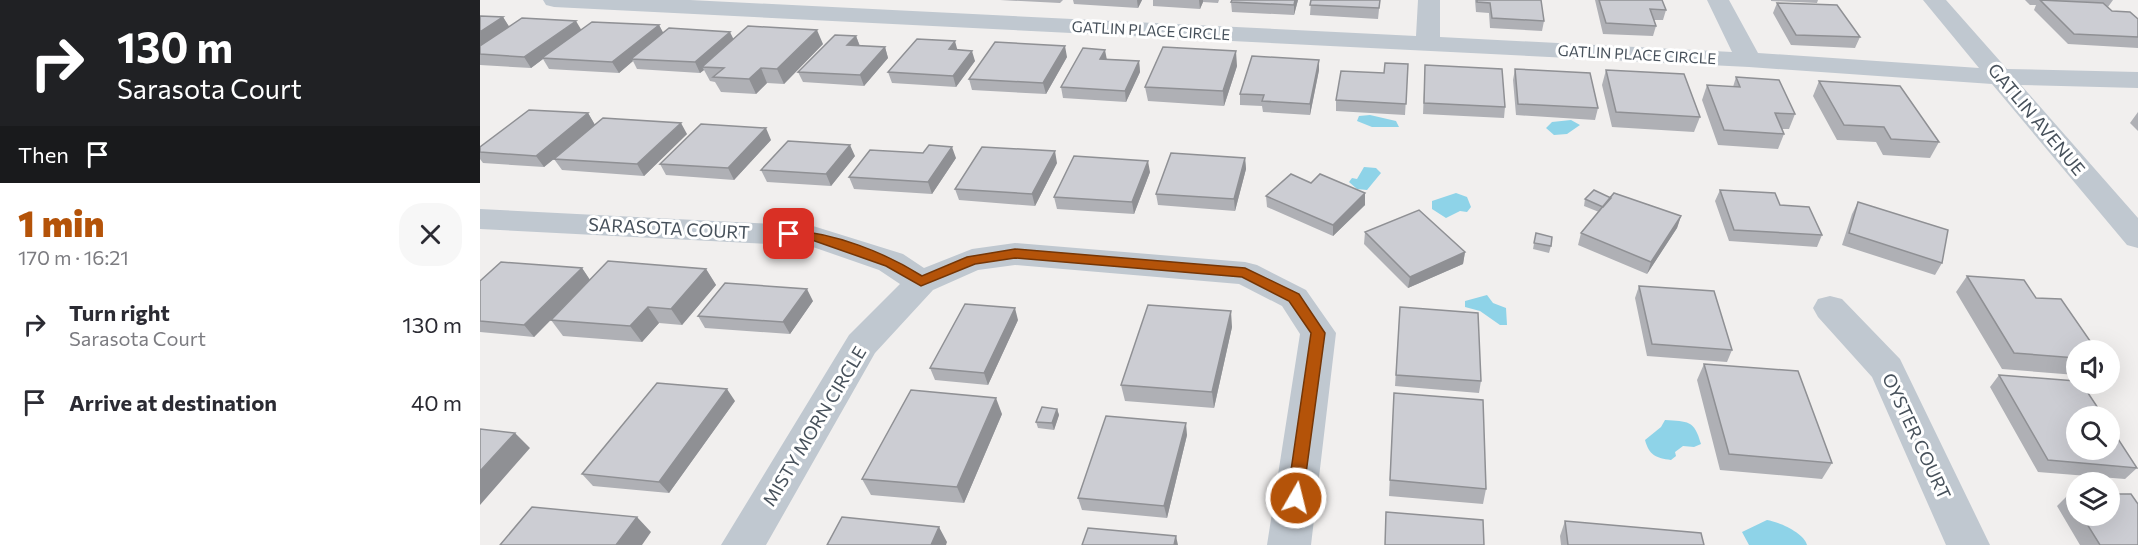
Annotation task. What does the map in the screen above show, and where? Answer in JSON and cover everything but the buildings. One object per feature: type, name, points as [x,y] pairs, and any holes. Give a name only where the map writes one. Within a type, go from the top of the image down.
[{"type":"street","name":"GATLIN PLACE CIRCLE","points":[[554,0],[1749,60],[2001,77],[2138,80]]},
{"type":"street","points":[[1428,45],[1429,0]]},
{"type":"street","name":"GATLIN PLACE CIRCLE","points":[[1718,0],[1749,60]]},
{"type":"street","name":"GATLIN AVENUE","points":[[1934,0],[2138,238]]},
{"type":"street","name":"SARASOTA COURT","points":[[480,219],[813,236],[891,262],[921,282]]},
{"type":"street","name":"MISTY MORN CIRCLE","points":[[743,545],[862,344],[921,282],[972,260],[1015,254],[1245,273],[1294,298],[1318,333],[1289,545]]},
{"type":"street","name":"OYSTER COURT","points":[[1830,308],[1887,369],[1968,545]]},
{"type":"water","points":[[1370,115],[1396,121],[1399,127],[1372,127],[1357,121],[1359,116]]},
{"type":"water","points":[[1571,120],[1580,125],[1567,134],[1554,135],[1546,128],[1552,122]]},
{"type":"water","points":[[1364,167],[1376,168],[1381,173],[1367,190],[1357,189],[1349,182],[1352,178],[1357,179]]},
{"type":"water","points":[[1456,193],[1467,197],[1471,207],[1467,212],[1460,211],[1446,218],[1432,209],[1432,201]]},
{"type":"water","points":[[1487,295],[1493,303],[1506,308],[1507,325],[1500,325],[1480,311],[1465,307],[1465,301]]},
{"type":"water","points":[[1665,420],[1689,423],[1696,430],[1701,444],[1694,447],[1683,446],[1675,452],[1676,456],[1671,460],[1654,455],[1645,440],[1661,427]]},
{"type":"water","points":[[1767,520],[1796,532],[1807,545],[1749,545],[1742,532]]},
{"type":"route","points":[[789,234],[813,236],[891,262],[921,282],[972,260],[1015,254],[1245,273],[1294,298],[1318,333],[1296,498]]}]
